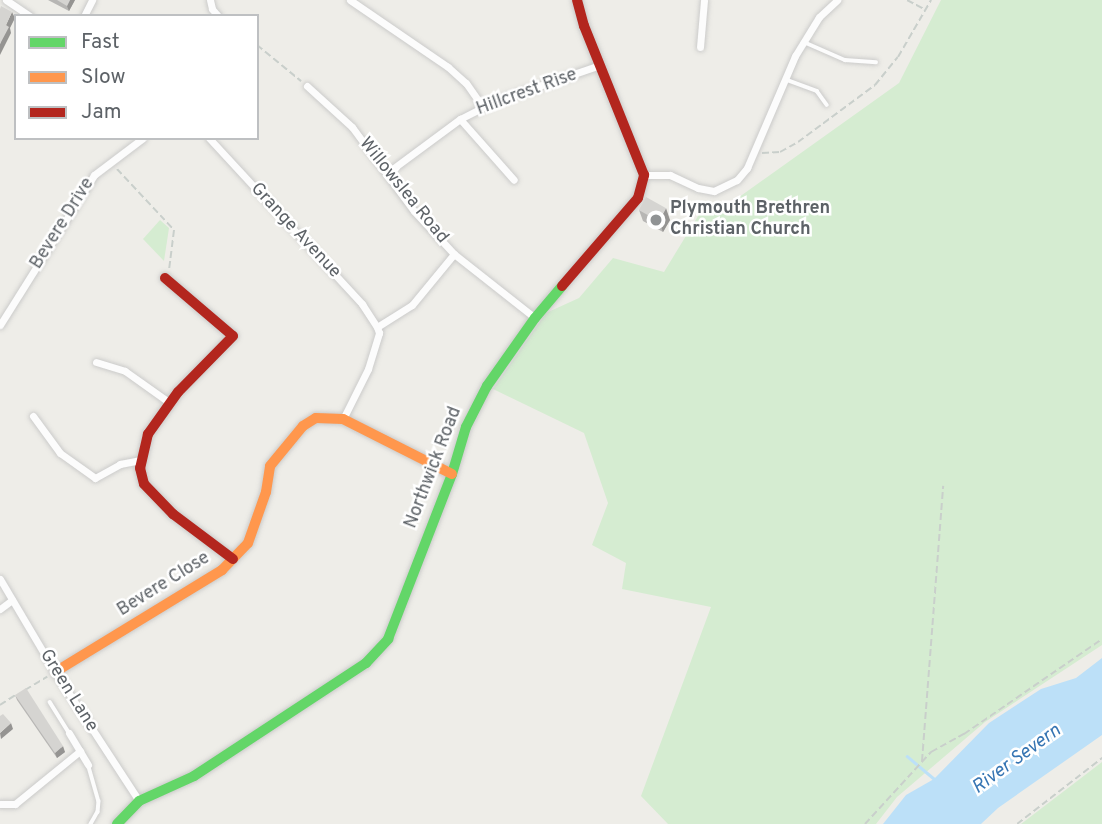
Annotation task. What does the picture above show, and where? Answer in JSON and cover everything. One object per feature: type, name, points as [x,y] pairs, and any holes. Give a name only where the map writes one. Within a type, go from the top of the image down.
[{"type":"street","points":[[6,0],[27,14]]},
{"type":"street","points":[[350,0],[448,67],[466,83],[483,107]]},
{"type":"street","points":[[577,0],[644,175],[670,175],[698,188],[714,191],[737,180],[754,152],[804,42],[819,17],[837,0]]},
{"type":"street","points":[[700,47],[704,0]]},
{"type":"street","name":"Hillcrest Rise","points":[[387,173],[460,118],[483,107],[600,65]]},
{"type":"street","name":"Willowslea Road","points":[[307,86],[352,127],[414,211],[454,254],[535,318]]},
{"type":"street","points":[[460,118],[514,180]]},
{"type":"street","name":"Bevere Drive","points":[[0,325],[94,175],[110,160],[140,140]]},
{"type":"street","name":"Grange Avenue","points":[[211,140],[362,304],[377,327]]},
{"type":"street","name":"Northwick Road","points":[[117,824],[139,801],[194,776],[366,663],[388,639],[452,474],[466,427],[487,386],[535,318],[634,204],[644,175]]},
{"type":"street","points":[[452,474],[343,419],[368,369],[379,333],[377,327],[412,305],[454,254]]},
{"type":"street","points":[[165,278],[233,336],[170,403],[148,433],[141,460],[144,484],[173,514],[233,559]]},
{"type":"street","points":[[96,362],[125,371],[170,403]]},
{"type":"street","points":[[33,416],[60,453],[95,478],[120,464],[141,460]]},
{"type":"street","name":"Bevere Close","points":[[55,672],[222,570],[248,543],[266,492],[270,466],[303,426],[316,418],[328,416],[343,419]]},
{"type":"street","name":"Green Lane","points":[[0,579],[55,672],[139,801]]},
{"type":"street","points":[[0,608],[12,600]]},
{"type":"street","points":[[69,733],[88,765]]},
{"type":"street","points":[[0,804],[15,804],[80,751]]},
{"type":"lane","points":[[804,42],[845,60],[876,62]]},
{"type":"lane","points":[[785,79],[817,90],[827,105]]},
{"type":"lane","points":[[50,702],[69,733]]},
{"type":"lane","points":[[88,765],[99,801],[91,824]]},
{"type":"path","points":[[907,0],[925,10]]},
{"type":"path","points":[[754,152],[771,155],[789,147],[832,119],[887,72],[930,0]]},
{"type":"path","points":[[259,47],[307,86]]},
{"type":"path","points":[[876,62],[887,72]]},
{"type":"path","points":[[110,160],[174,230],[170,272],[165,278]]},
{"type":"path","points":[[922,762],[943,486]]},
{"type":"path","points":[[865,824],[931,752],[964,734],[1102,639]]},
{"type":"path","points":[[0,705],[55,672]]},
{"type":"path","points":[[1017,824],[1102,758]]},
{"type":"green space","points":[[941,0],[1102,0],[1102,645],[985,722],[897,797],[876,824],[668,824],[641,796],[711,607],[622,589],[626,563],[592,545],[608,503],[584,433],[493,389],[546,313],[579,298],[613,258],[664,272],[706,203],[721,210],[899,83]]},
{"type":"green space","points":[[160,220],[169,228],[164,261],[143,239]]},
{"type":"green space","points":[[1102,762],[1102,824],[1021,824]]},
{"type":"water","name":"River Severn","points":[[1102,658],[1102,735],[998,808],[981,824],[883,824],[906,795],[934,779],[989,723],[1041,689],[1076,678]]},
{"type":"building","points":[[57,0],[70,0],[67,6]]},
{"type":"building","points":[[1,6],[12,12],[6,25],[9,27],[0,44],[0,9]]},
{"type":"building","points":[[646,197],[666,208],[659,221],[639,210]]},
{"type":"building","points":[[26,688],[63,746],[55,753],[15,695]]},
{"type":"building","points":[[3,714],[11,723],[0,733],[0,716]]},
{"type":"waterway","points":[[907,756],[934,779]]},
{"type":"traffic: fast","points":[[117,824],[139,801],[194,776],[366,663],[388,639],[452,474],[466,427],[487,386],[535,318],[562,286]]},
{"type":"traffic: slow","points":[[55,672],[222,570],[248,543],[266,492],[270,466],[303,426],[316,418],[343,419],[452,474]]},
{"type":"traffic: jam","points":[[562,286],[638,198],[644,175],[584,26],[577,0]]},
{"type":"traffic: jam","points":[[165,278],[233,336],[178,392],[148,434],[140,468],[144,484],[173,514],[233,559]]},
{"type":"place","name":"Plymouth Brethren Christian Church","points":[[656,220]]}]
